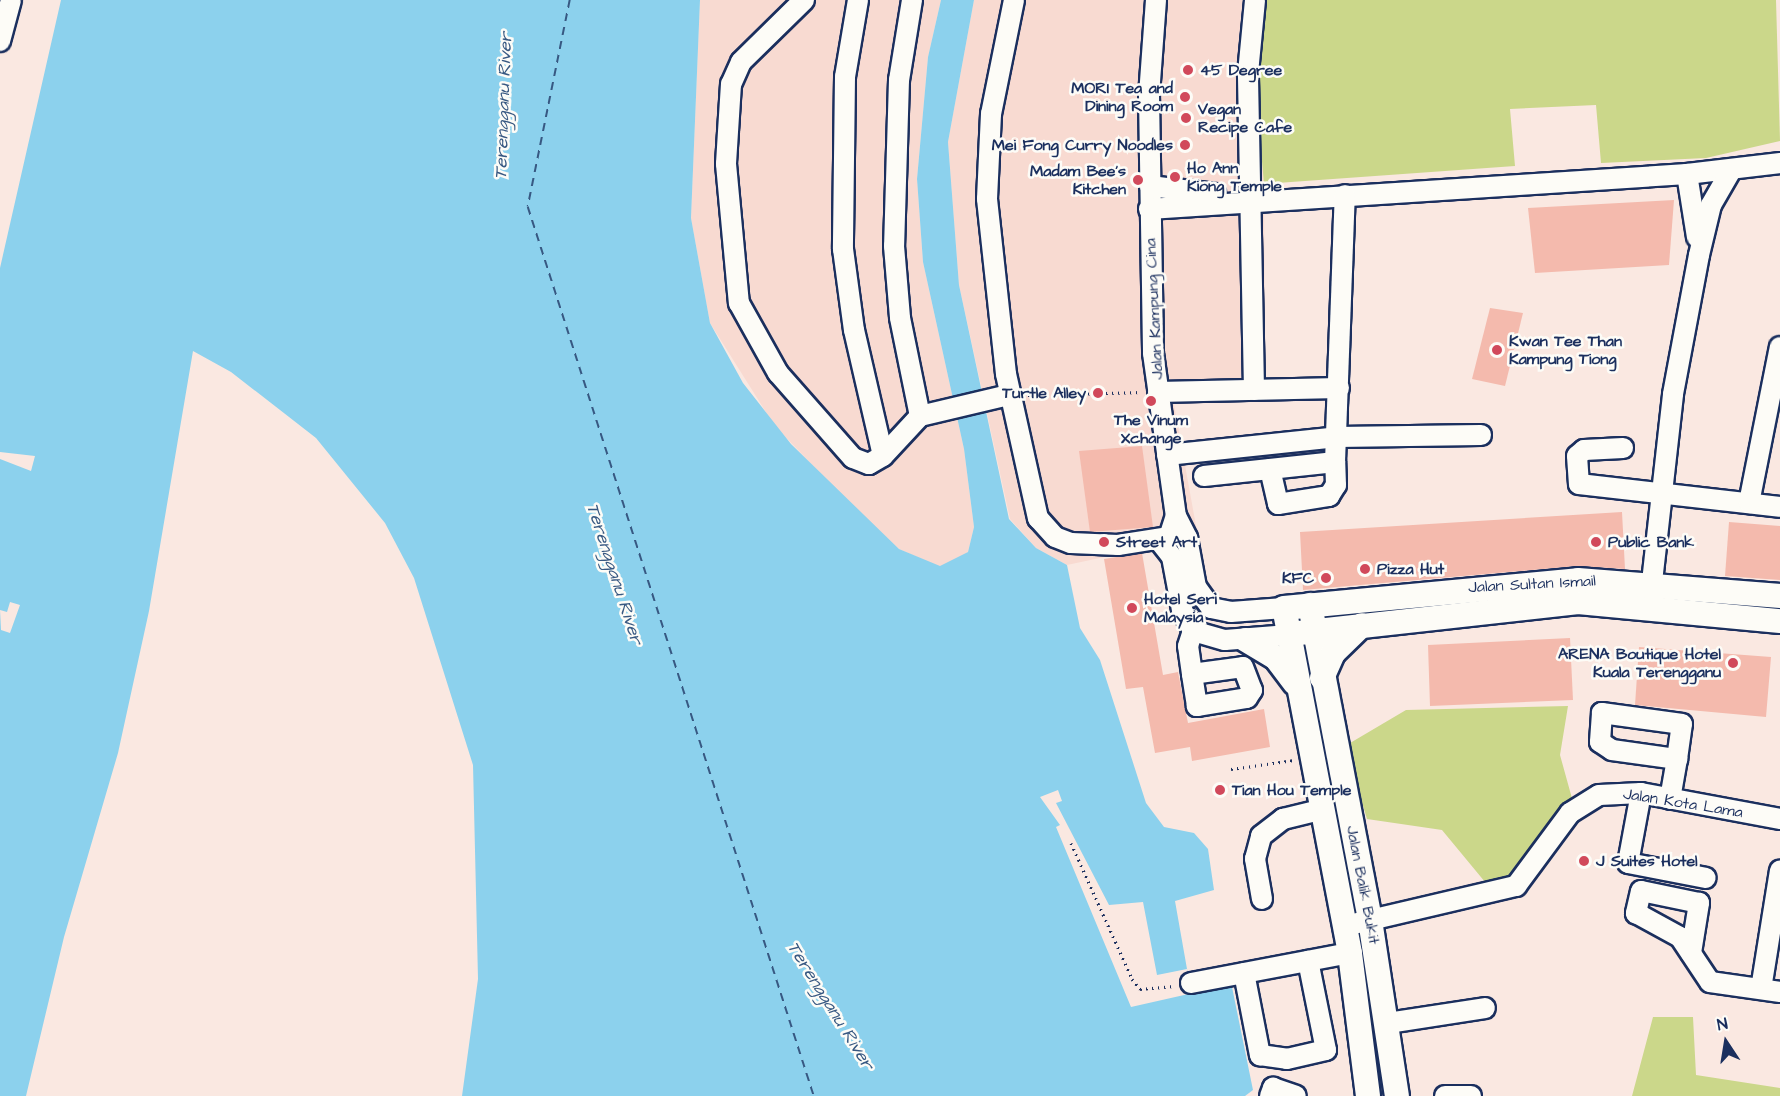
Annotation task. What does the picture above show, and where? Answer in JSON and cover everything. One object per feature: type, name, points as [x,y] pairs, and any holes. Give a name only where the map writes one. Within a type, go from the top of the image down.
[{"type":"main road","name":"Jalan Sultan Ismail","points":[[1284,608],[1502,584],[1652,582],[1780,596]]},
{"type":"main road","name":"Jalan Sultan Ismail","points":[[1289,635],[1578,602],[1780,621]]},
{"type":"main road","name":"Jalan Balik Bukit","points":[[1310,605],[1322,678],[1370,920],[1388,1023],[1397,1096]]},
{"type":"main road","name":"Jalan Balik Bukit","points":[[1284,608],[1350,953],[1368,1096]]},
{"type":"main road","points":[[1322,678],[1333,653],[1362,625]]},
{"type":"main road","points":[[1246,640],[1276,658],[1300,690]]},
{"type":"street","points":[[0,41],[11,0]]},
{"type":"street","points":[[804,0],[741,62],[732,84],[726,164],[739,303],[777,373],[853,458],[869,464],[883,456],[920,416],[1009,395]]},
{"type":"street","points":[[858,0],[844,77],[843,249],[854,330],[883,456]]},
{"type":"street","points":[[912,0],[899,80],[894,246],[900,318],[920,416]]},
{"type":"street","points":[[1014,0],[991,114],[987,199],[1009,395],[1038,518],[1055,537],[1071,543],[1118,545],[1158,539],[1174,534],[1176,516]]},
{"type":"street","name":"Jalan Kampung Cina","points":[[1156,0],[1149,209],[1158,392],[1176,516],[1187,538],[1196,587],[1211,608],[1231,612],[1284,608]]},
{"type":"street","points":[[1254,390],[1248,73],[1255,0]]},
{"type":"street","points":[[1149,209],[1251,198],[1345,195],[1731,171],[1780,163]]},
{"type":"street","points":[[1652,582],[1662,491],[1699,255],[1712,205],[1731,171]]},
{"type":"street","points":[[1687,174],[1699,255]]},
{"type":"street","points":[[1150,186],[1251,198]]},
{"type":"street","points":[[1270,469],[1278,504],[1329,496],[1336,485],[1345,195]]},
{"type":"street","points":[[1749,503],[1780,347]]},
{"type":"street","points":[[1158,392],[1339,388]]},
{"type":"street","points":[[1167,455],[1337,437],[1481,435]]},
{"type":"street","points":[[1310,439],[1314,465]]},
{"type":"street","points":[[1623,448],[1584,450],[1577,456],[1579,484],[1662,491],[1780,507]]},
{"type":"street","points":[[1204,476],[1335,462]]},
{"type":"street","points":[[1158,539],[1172,557],[1182,610],[1193,631],[1206,638],[1246,640],[1289,635]]},
{"type":"street","points":[[1192,674],[1188,646],[1193,631]]},
{"type":"street","points":[[1670,799],[1677,759]]},
{"type":"street","name":"Jalan Kota Lama","points":[[1345,926],[1516,886],[1584,801],[1617,791],[1641,793],[1780,819]]},
{"type":"street","points":[[1641,793],[1628,863],[1706,878]]},
{"type":"street","points":[[1262,899],[1255,859],[1261,836],[1283,819],[1324,809]]},
{"type":"street","points":[[1691,953],[1710,982],[1771,991],[1779,881]]},
{"type":"street","points":[[1191,983],[1350,953]]},
{"type":"street","points":[[1244,973],[1260,1055],[1287,1059],[1326,1050],[1308,961]]},
{"type":"street","points":[[1388,1023],[1485,1008]]},
{"type":"street","points":[[1270,1096],[1273,1088],[1296,1096]]},
{"type":"street","points":[[1445,1096],[1471,1096]]},
{"type":"path","points":[[1009,395],[1158,392]]},
{"type":"path","points":[[1231,769],[1313,757]]},
{"type":"path","points":[[1071,843],[1140,989],[1191,983]]},
{"type":"shaded area","points":[[700,0],[941,0],[928,57],[917,179],[923,262],[964,449],[974,527],[968,552],[956,561],[940,567],[899,549],[842,496],[774,425],[710,323],[691,218]]},
{"type":"shaded area","points":[[974,0],[1264,0],[1255,83],[1264,184],[1265,398],[1174,404],[1198,537],[1067,565],[1036,548],[1010,519],[959,285],[948,142]]},
{"type":"green space","points":[[1264,0],[1776,0],[1780,141],[1706,158],[1601,163],[1596,105],[1510,109],[1515,166],[1264,184],[1255,83]]},
{"type":"green space","points":[[1568,706],[1560,755],[1573,802],[1520,876],[1490,888],[1442,830],[1367,819],[1345,746],[1406,710]]},
{"type":"green space","points":[[1653,1017],[1693,1017],[1696,1075],[1780,1088],[1780,1096],[1632,1096]]},
{"type":"water","name":"Terengganu River","points":[[61,0],[700,0],[691,218],[710,323],[743,383],[791,444],[899,549],[940,566],[968,552],[974,527],[964,449],[923,262],[917,179],[928,57],[941,0],[974,0],[948,142],[959,285],[1009,519],[1036,548],[1067,565],[1080,628],[1100,660],[1146,803],[1164,827],[1194,833],[1208,849],[1214,890],[1175,901],[1187,969],[1193,993],[1232,987],[1253,1090],[1245,1096],[462,1096],[478,979],[473,765],[414,578],[385,523],[316,438],[231,372],[193,351],[149,611],[118,753],[64,937],[26,1096],[0,1096],[0,268]]},
{"type":"pier","points":[[0,452],[35,456],[31,471],[0,459]]},
{"type":"pier","points":[[10,602],[20,605],[10,633],[1,630],[0,610],[7,612]]},
{"type":"pier","points":[[1058,790],[1062,801],[1056,803],[1109,905],[1143,902],[1157,975],[1187,969],[1193,993],[1131,1007],[1056,827],[1060,825],[1040,797]]},
{"type":"building","points":[[1674,200],[1669,265],[1535,273],[1528,208]]},
{"type":"building","name":"Kwan Tee Than Kampung Tiong","points":[[1490,308],[1523,313],[1505,386],[1472,379]]},
{"type":"building","points":[[1142,446],[1153,527],[1090,532],[1079,451]]},
{"type":"building","points":[[1622,512],[1625,569],[1577,566],[1303,590],[1300,532]]},
{"type":"building","points":[[1729,522],[1780,526],[1780,580],[1725,576]]},
{"type":"building","name":"Hotel Seri Malaysia","points":[[1142,553],[1163,675],[1178,672],[1188,723],[1264,709],[1270,747],[1192,761],[1190,747],[1155,753],[1143,687],[1126,689],[1104,559]]},
{"type":"building","points":[[1570,638],[1573,700],[1430,706],[1428,645]]},
{"type":"building","points":[[1639,647],[1771,657],[1766,717],[1635,705]]},
{"type":"ferry route","points":[[570,0],[528,207],[814,1096]]},
{"type":"place","name":"45 Degree","points":[[1188,70]]},
{"type":"place","name":"MORI Tea and Dining Room","points":[[1185,97]]},
{"type":"place","name":"Vegan Recipe Cafe","points":[[1186,118]]},
{"type":"place","name":"Mei Fong Curry Noodles","points":[[1185,145]]},
{"type":"place","name":"Ho Ann Kiong Temple","points":[[1175,177]]},
{"type":"place","name":"Madam Bee's Kitchen","points":[[1138,180]]},
{"type":"place","name":"Kwan Tee Than Kampung Tiong","points":[[1497,350]]},
{"type":"place","name":"Turtle Alley","points":[[1098,393]]},
{"type":"place","name":"The Vinum Xchange","points":[[1151,401]]},
{"type":"place","name":"Street Art","points":[[1104,542]]},
{"type":"place","name":"Public Bank","points":[[1596,542]]},
{"type":"place","name":"Pizza Hut","points":[[1365,569]]},
{"type":"place","name":"KFC","points":[[1326,578]]},
{"type":"place","name":"Hotel Seri Malaysia","points":[[1132,608]]},
{"type":"place","name":"ARENA Boutique Hotel Kuala Terengganu","points":[[1733,663]]},
{"type":"place","name":"Tian Hou Temple","points":[[1220,790]]},
{"type":"place","name":"J Suites Hotel","points":[[1584,861]]}]
